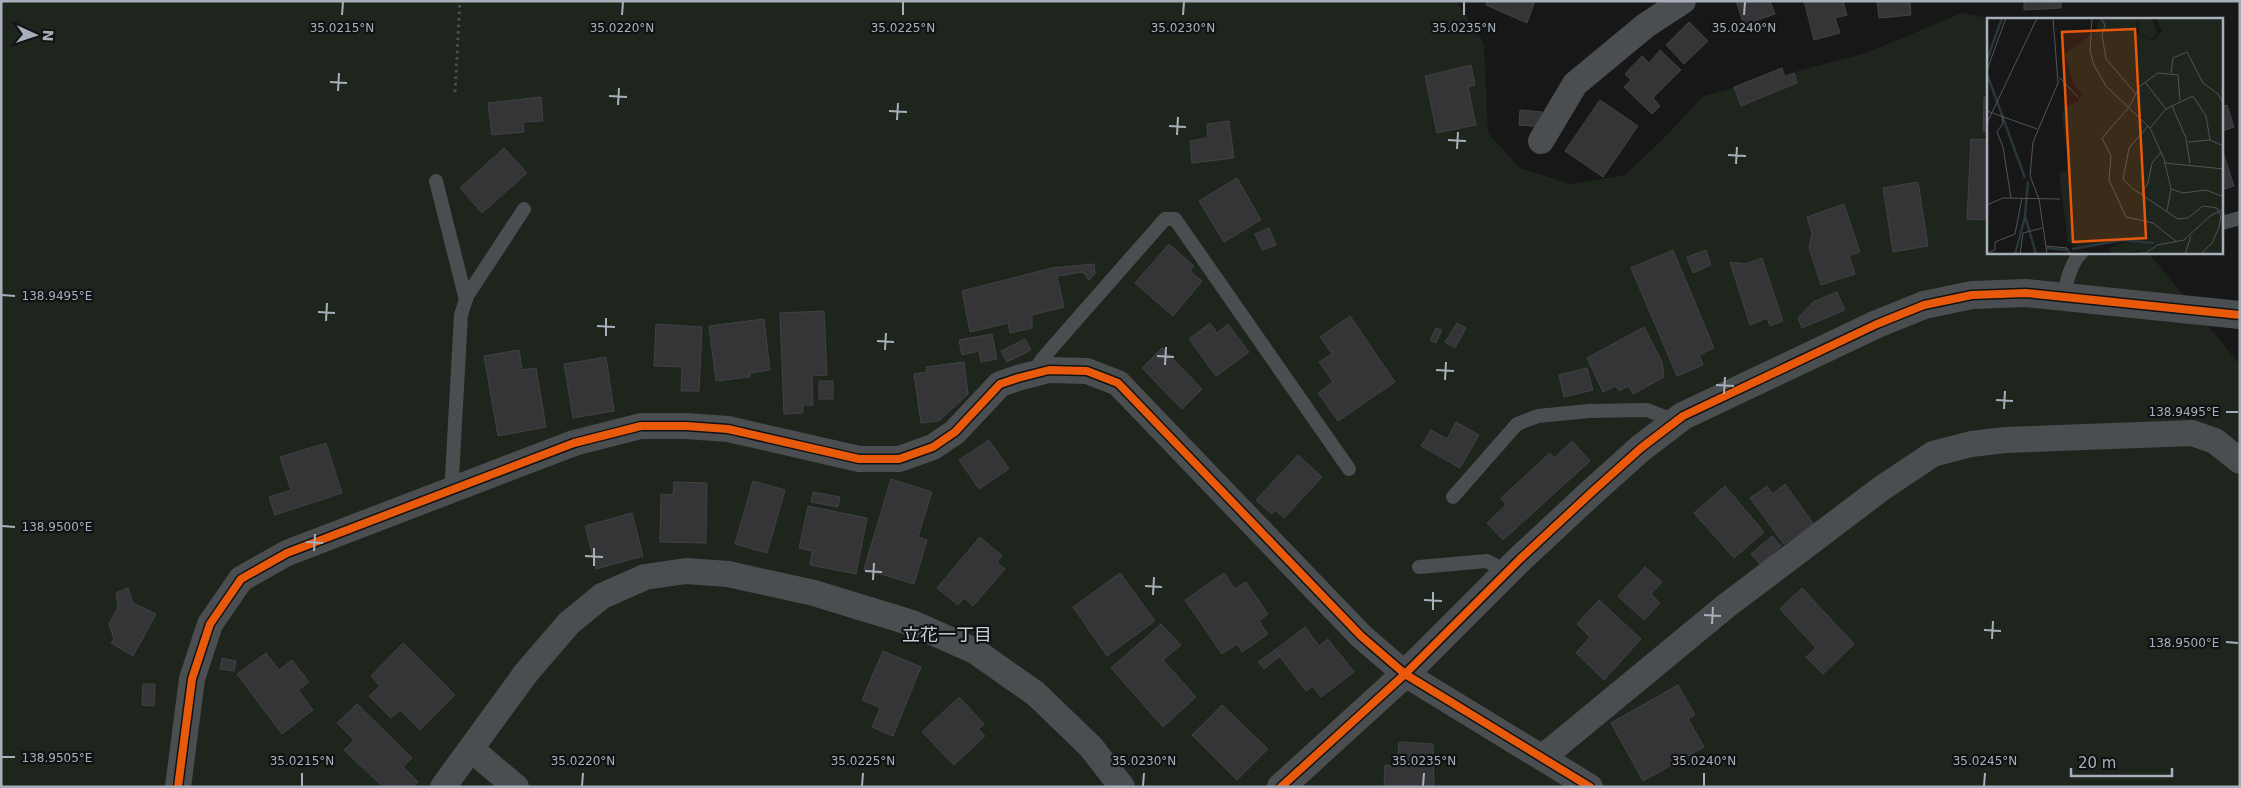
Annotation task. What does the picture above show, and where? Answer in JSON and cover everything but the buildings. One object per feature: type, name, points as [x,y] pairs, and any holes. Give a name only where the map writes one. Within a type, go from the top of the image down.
[{"type":"street","points":[[1541,142],[1575,84],[1645,26],[1683,1]]},
{"type":"street","points":[[1282,787],[1404,674],[1508,572],[1641,448],[1683,416],[1877,324],[1924,306],[1972,295],[2026,293],[2240,315]]},
{"type":"street","points":[[178,787],[192,679],[210,624],[241,579],[287,553],[574,443],[641,426],[686,426],[728,429],[859,459],[899,459],[933,447],[955,432],[1000,384],[1048,370],[1087,371],[1118,383],[1360,636],[1404,674],[1590,787]]},
{"type":"street","points":[[1543,757],[1726,606],[1882,488],[1933,454],[1971,444],[2005,440],[2192,433],[2215,441],[2240,461]]},
{"type":"street","points":[[443,787],[472,750],[526,673],[569,623],[602,596],[610,592],[644,577],[686,571],[728,574],[814,593],[912,623],[975,651],[1036,694],[1091,747],[1122,787]]},
{"type":"street","points":[[472,750],[516,787]]},
{"type":"lane","points":[[436,181],[466,300]]},
{"type":"lane","points":[[454,489],[452,477],[461,315],[466,300],[524,209]]},
{"type":"lane","points":[[2224,222],[2240,218]]},
{"type":"lane","points":[[1033,374],[1042,359],[1165,219],[1175,219],[1349,469]]},
{"type":"lane","points":[[2063,297],[2069,274],[2080,254]]},
{"type":"lane","points":[[1453,497],[1517,424],[1538,416],[1589,411],[1647,410],[1675,421]]},
{"type":"lane","points":[[1418,567],[1487,561],[1508,572]]},
{"type":"path","points":[[454,92],[460,1]]},
{"type":"shaded area","points":[[1,1],[1457,1],[1484,44],[1488,133],[1520,168],[1571,184],[1625,175],[1668,134],[1703,96],[1866,53],[1962,13],[1990,18],[1987,18],[1987,254],[2150,254],[2240,365],[2240,787],[1,787]]},
{"type":"cycle path","points":[[1281,787],[1405,674],[1520,559],[1592,492],[1641,448],[1683,416],[1877,324],[1924,305],[1972,295],[2026,293],[2240,315]]},
{"type":"cycle path","points":[[178,787],[192,679],[210,624],[241,579],[287,553],[574,443],[641,426],[686,426],[728,429],[859,459],[899,459],[933,447],[955,432],[1000,384],[1049,370],[1087,371],[1118,383],[1361,636],[1405,674],[1590,787]]},
{"type":"district","name":"立花一丁目","points":[[947,634]]}]
